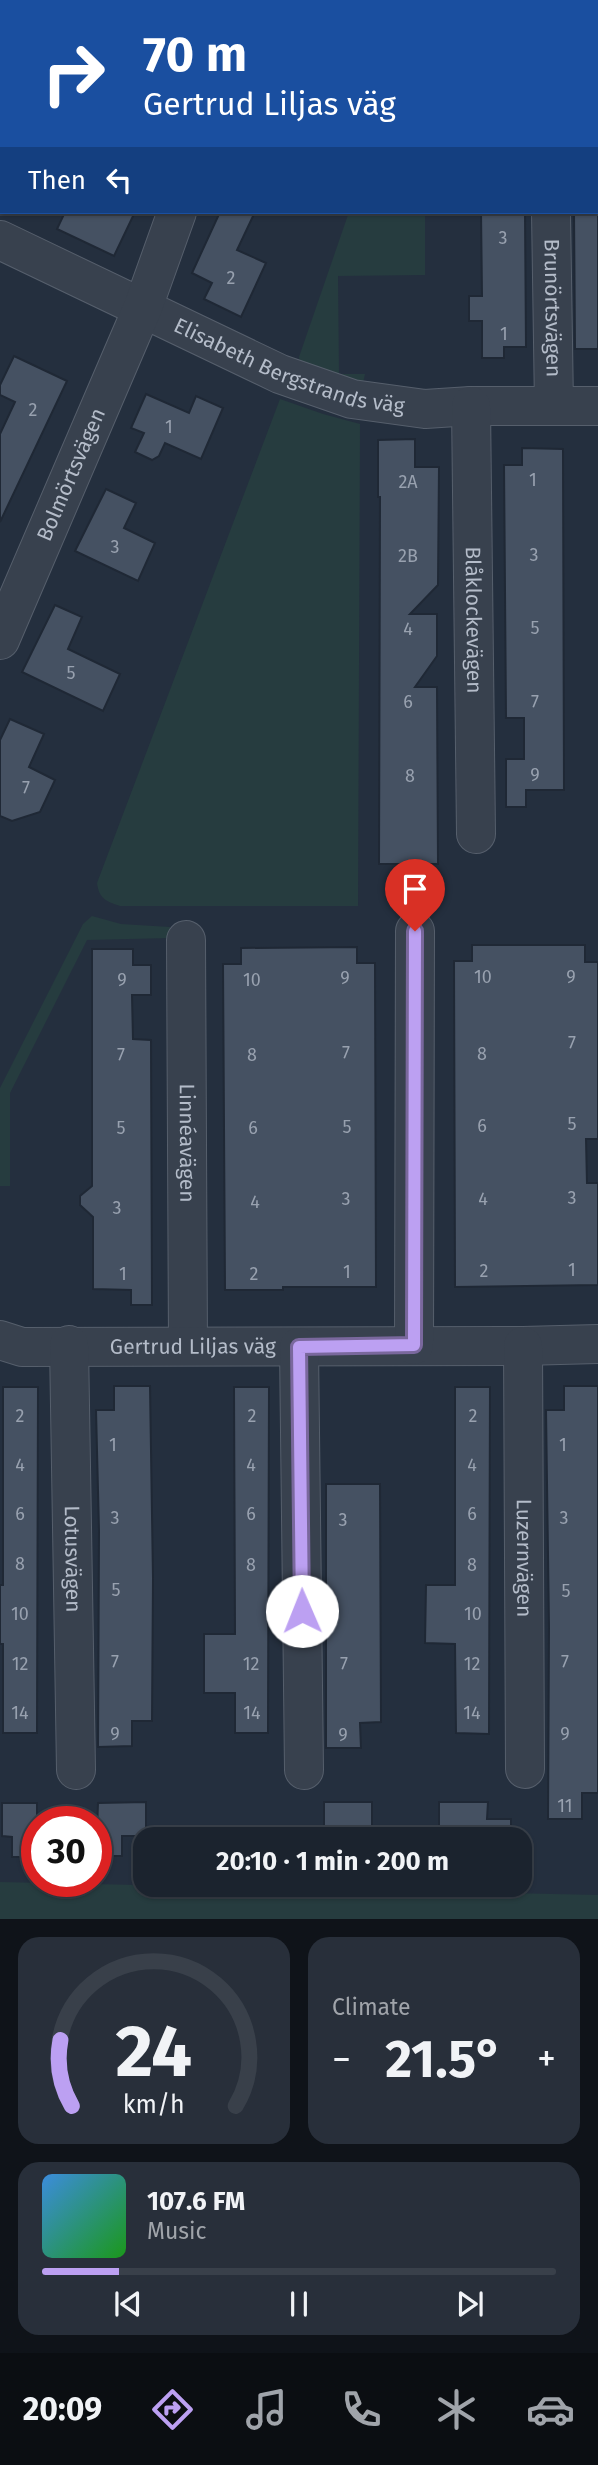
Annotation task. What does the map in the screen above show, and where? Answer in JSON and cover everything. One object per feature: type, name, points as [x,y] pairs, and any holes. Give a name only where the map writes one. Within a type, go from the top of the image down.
[{"type":"street","name":"Bolmörtsvägen","points":[[0,640],[143,307],[176,214]]},
{"type":"street","name":"Brunörtsvägen","points":[[551,214],[554,406]]},
{"type":"street","name":"Elisabeth Bergstrands väg","points":[[0,240],[280,374],[352,398],[425,409],[598,406]]},
{"type":"street","name":"Blåklockevägen","points":[[471,407],[476,834]]},
{"type":"street","points":[[414,1345],[415,931]]},
{"type":"street","name":"Linnéavägen","points":[[186,940],[188,1346]]},
{"type":"street","name":"Gertrud Liljas väg","points":[[0,1340],[22,1347],[598,1344]]},
{"type":"street","name":"Lotusvägen","points":[[69,1345],[76,1770]]},
{"type":"street","name":"Luzernvägen","points":[[523,1346],[525,1769]]},
{"type":"street","points":[[299,1347],[304,1770]]},
{"type":"green space","points":[[348,214],[425,215],[425,275],[338,276],[339,374],[365,374],[363,383],[300,363],[299,357]]},
{"type":"green space","points":[[280,399],[360,424],[358,906],[120,906],[104,898],[97,883]]},
{"type":"green space","points":[[92,916],[121,924],[170,927],[171,938],[87,940],[10,1093],[10,1186],[0,1186],[0,1088],[83,924]]},
{"type":"green space","points":[[0,1882],[21,1882],[21,1897],[112,1897],[112,1884],[133,1885],[133,1897],[598,1895],[598,1919],[0,1919]]},
{"type":"building","points":[[64,214],[134,214],[114,256],[57,229]]},
{"type":"building","points":[[219,214],[254,214],[237,250],[266,263],[241,317],[204,299],[212,283],[192,273]]},
{"type":"building","points":[[481,214],[525,214],[526,347],[504,347],[504,358],[482,358],[482,321],[469,321],[469,296],[482,296]]},
{"type":"building","points":[[574,214],[598,214],[598,349],[575,349]]},
{"type":"building","points":[[14,356],[67,381],[0,522],[0,434],[15,402],[0,395],[0,385]]},
{"type":"building","points":[[146,394],[189,413],[196,396],[223,408],[201,459],[165,443],[159,456],[152,460],[135,452],[144,433],[131,428]]},
{"type":"building","points":[[415,439],[415,467],[439,467],[438,585],[410,614],[437,614],[437,656],[415,687],[437,687],[438,864],[379,864],[378,440]]},
{"type":"building","points":[[522,448],[563,449],[564,790],[526,790],[526,807],[506,807],[506,759],[524,759],[524,718],[506,718],[504,465],[522,465]]},
{"type":"building","points":[[106,489],[136,503],[124,528],[155,543],[138,581],[75,551]]},
{"type":"building","points":[[55,605],[82,617],[68,649],[120,674],[103,711],[22,672]]},
{"type":"building","points":[[10,719],[44,734],[29,767],[55,780],[40,812],[12,821],[0,816],[0,740]]},
{"type":"building","points":[[472,945],[585,945],[585,962],[598,962],[598,1139],[586,1139],[587,1183],[598,1183],[598,1285],[455,1287],[454,961],[472,961]]},
{"type":"building","points":[[357,947],[357,963],[375,963],[376,1287],[225,1290],[223,964],[241,964],[241,948]]},
{"type":"building","points":[[92,949],[133,949],[133,965],[151,965],[151,995],[132,995],[133,1039],[151,1040],[152,1305],[131,1305],[131,1290],[93,1289],[93,1217],[80,1205],[80,1196],[92,1186]]},
{"type":"building","points":[[114,1386],[150,1386],[152,1721],[132,1721],[132,1746],[98,1747],[99,1531],[96,1410],[114,1410]]},
{"type":"building","points":[[564,1386],[598,1386],[598,1793],[582,1793],[582,1819],[548,1819],[546,1410],[564,1410]]},
{"type":"building","points":[[3,1387],[38,1387],[37,1733],[3,1733],[0,1585],[3,1585]]},
{"type":"building","points":[[234,1387],[269,1387],[268,1733],[235,1733],[235,1693],[204,1693],[204,1634],[235,1634]]},
{"type":"building","points":[[455,1387],[490,1387],[489,1734],[456,1733],[455,1644],[425,1643],[426,1585],[455,1585]]},
{"type":"building","points":[[326,1484],[380,1484],[381,1722],[360,1723],[361,1748],[326,1748]]},
{"type":"building","points":[[146,1802],[146,1827],[133,1827],[133,1836],[122,1836],[122,1856],[112,1856],[112,1806],[98,1806],[98,1803]]},
{"type":"building","points":[[324,1802],[372,1802],[372,1827],[324,1827]]},
{"type":"building","points":[[439,1802],[488,1802],[487,1819],[511,1819],[511,1827],[439,1827]]},
{"type":"building","points":[[2,1803],[37,1803],[37,1806],[21,1806],[21,1857],[12,1857],[12,1837],[2,1836]]},
{"type":"route","points":[[302,1611],[299,1347],[414,1345],[415,931]]}]
